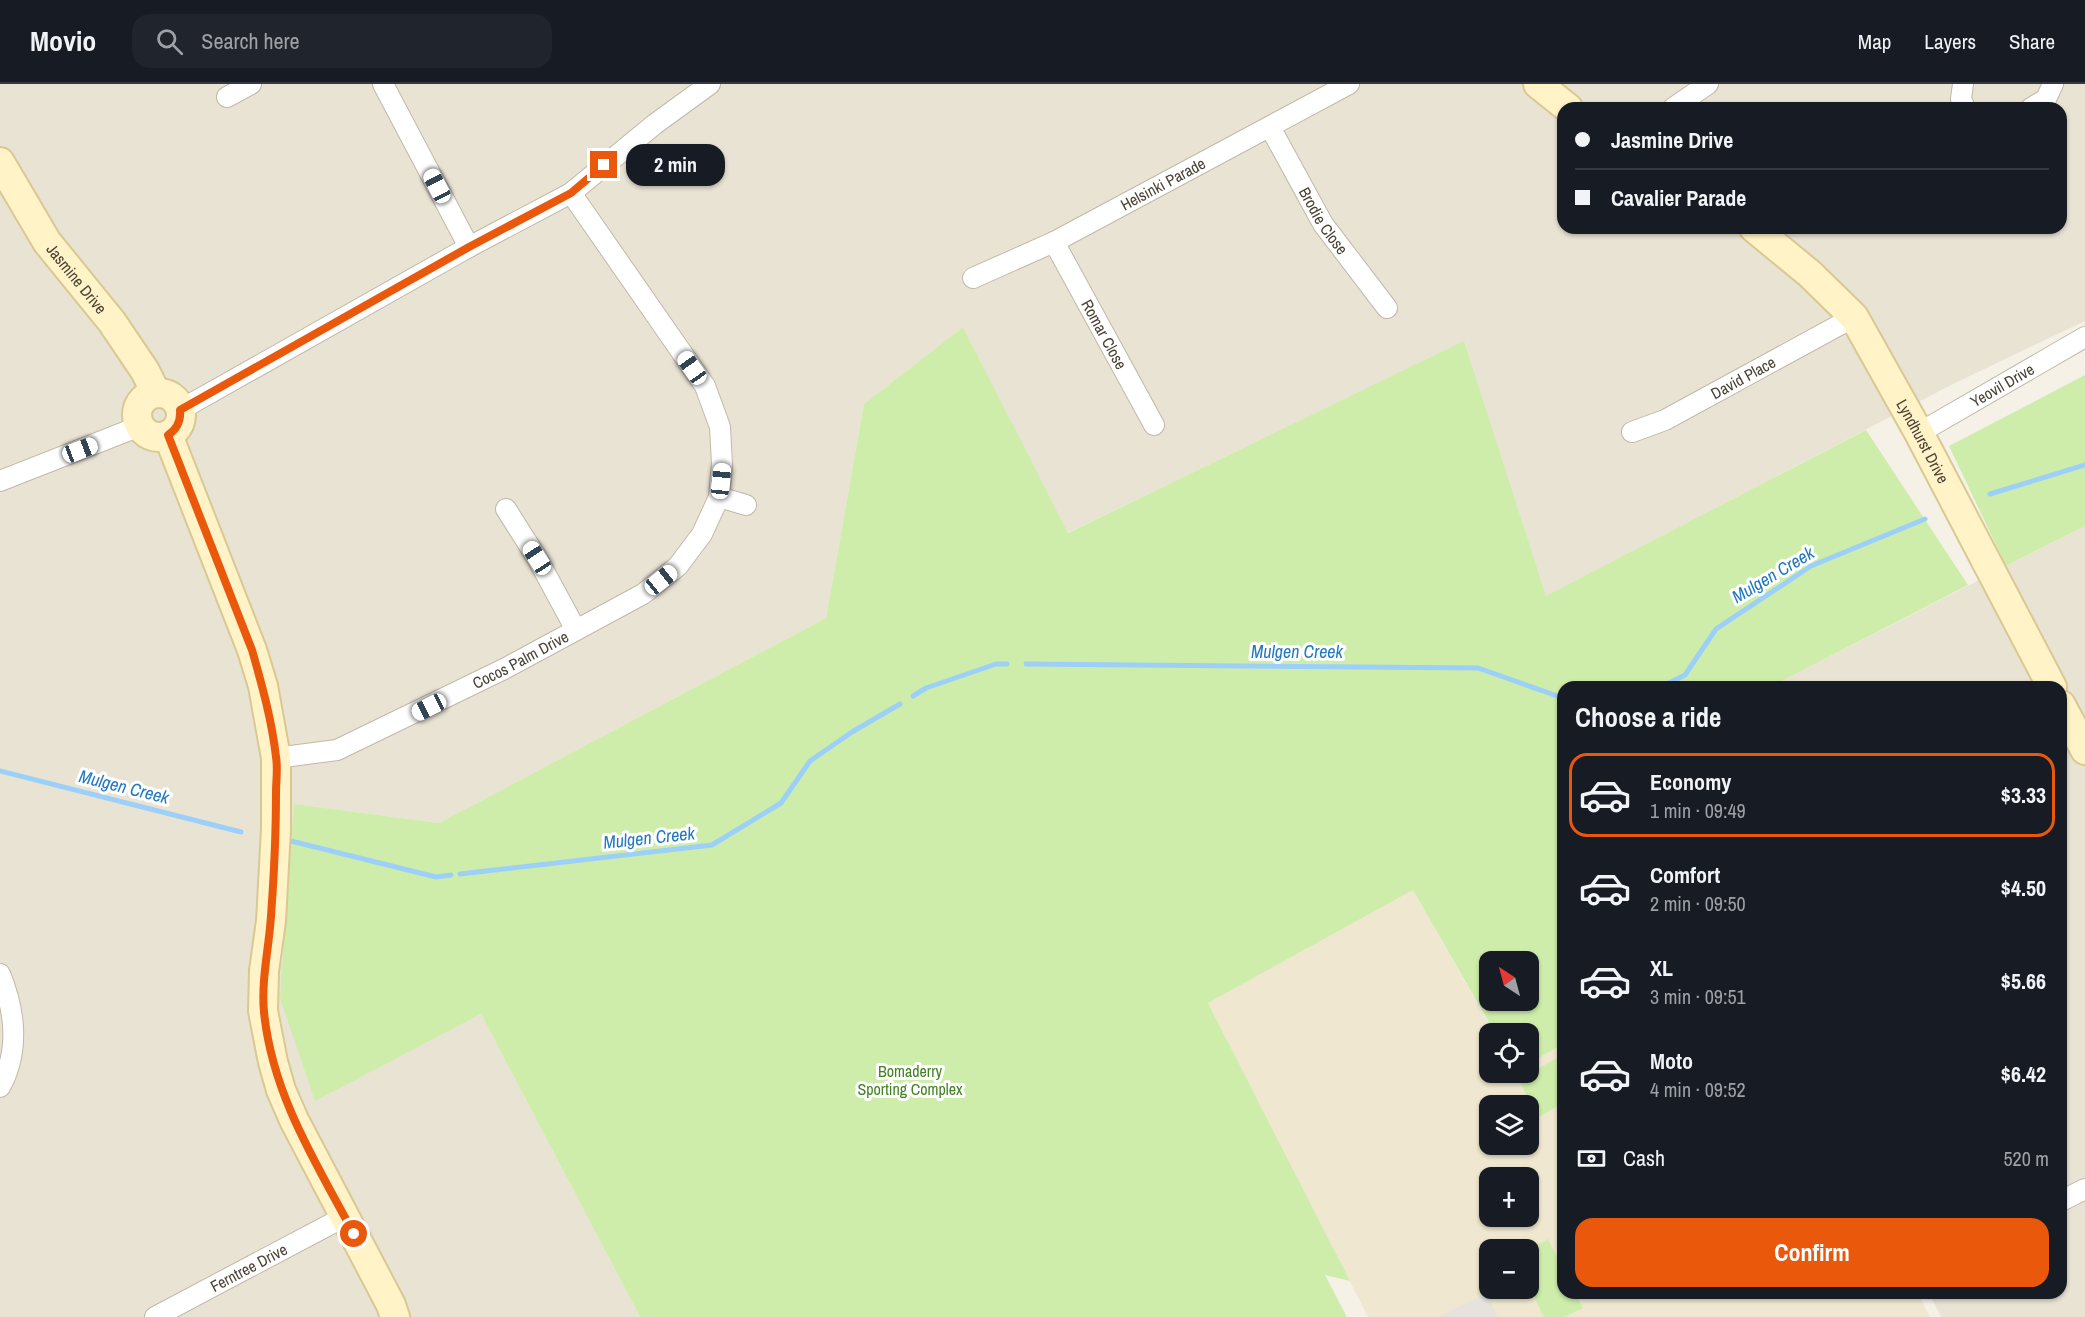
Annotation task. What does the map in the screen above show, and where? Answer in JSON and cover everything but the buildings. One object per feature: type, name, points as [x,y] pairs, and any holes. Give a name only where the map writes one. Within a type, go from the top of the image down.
[{"type":"street","points":[[227,97],[251,84]]},
{"type":"street","points":[[383,84],[469,247]]},
{"type":"street","points":[[180,410],[469,247],[571,193],[655,123],[710,84]]},
{"type":"street","name":"Helsinki Parade","points":[[973,278],[1054,242],[1349,84]]},
{"type":"street","points":[[1538,84],[1560,102]]},
{"type":"street","points":[[1682,102],[1708,84]]},
{"type":"street","points":[[1962,102],[1963,84]]},
{"type":"street","points":[[2041,102],[2046,99],[2053,84]]},
{"type":"street","name":"Brodie Close","points":[[1270,127],[1323,224],[1387,308]]},
{"type":"street","name":"Jasmine Drive","points":[[0,162],[46,242],[112,322],[145,371],[156,393]]},
{"type":"street","name":"Cocos Palm Drive","points":[[276,758],[337,750],[504,669],[643,594],[678,566],[702,534],[719,497],[722,464],[720,427],[705,386],[571,193]]},
{"type":"street","name":"Lyndhurst Drive","points":[[1761,234],[1810,274],[1854,317],[1918,433],[2042,681]]},
{"type":"street","name":"Romar Close","points":[[1054,242],[1154,426]]},
{"type":"street","name":"David Place","points":[[1632,432],[1665,420],[1854,317]]},
{"type":"street","name":"Yeovil Drive","points":[[1918,433],[2085,337]]},
{"type":"street","points":[[156,393],[171,397],[180,410],[181,416],[177,427],[168,435],[155,437],[144,432],[137,412],[143,399],[156,393]]},
{"type":"street","points":[[0,481],[140,426]]},
{"type":"street","points":[[168,435],[252,650],[263,686],[276,758],[276,830],[271,921],[264,971],[264,1011],[273,1062],[281,1090],[294,1120],[391,1305],[395,1317]]},
{"type":"street","points":[[719,497],[746,506]]},
{"type":"street","points":[[506,509],[537,558],[576,630]]},
{"type":"street","points":[[2067,715],[2084,744]]},
{"type":"street","points":[[0,974],[10,999],[14,1031],[10,1061],[0,1087]]},
{"type":"street","points":[[2067,1198],[2085,1190]]},
{"type":"street","name":"Ferntree Drive","points":[[155,1317],[344,1217]]},
{"type":"shaded area","points":[[0,84],[2085,84],[2085,321],[1953,384],[1546,597],[1464,342],[1067,533],[963,327],[864,404],[826,618],[439,823],[294,804],[315,1100],[481,1014],[640,1317],[0,1317]]},
{"type":"shaded area","points":[[2085,526],[2085,1317],[1941,1317],[1932,1299],[2067,1299],[2067,681],[1782,681]]},
{"type":"shaded area","points":[[1413,890],[1479,1007],[1479,1011],[1482,1011],[1488,1023],[1479,1023],[1479,1083],[1539,1083],[1539,1023],[1512,1023],[1534,1011],[1539,1011],[1539,1008],[1557,998],[1557,1299],[1921,1299],[1930,1317],[1368,1317],[1208,1003]]},
{"type":"shaded area","points":[[1479,1297],[1479,1299],[1489,1299],[1498,1317],[1439,1317]]},
{"type":"green space","name":"Bomaderry Sporting Complex","points":[[963,327],[1068,533],[1464,341],[1546,596],[1866,430],[1968,585],[1782,681],[1557,681],[1557,1047],[1539,1057],[1539,1023],[1489,1023],[1482,1011],[1539,1011],[1539,951],[1479,951],[1479,1005],[1413,890],[1208,1003],[1350,1281],[1325,1275],[1347,1317],[640,1317],[481,1014],[315,1101],[280,998],[294,804],[439,823],[826,618],[864,404]]},
{"type":"green space","points":[[2085,375],[2085,526],[2006,566],[1949,446]]},
{"type":"green space","points":[[1557,1058],[1557,1106],[1539,1117],[1539,1095],[1527,1095],[1520,1083],[1539,1083],[1539,1068]]},
{"type":"green space","points":[[1548,1239],[1557,1256],[1557,1299],[1578,1299],[1583,1308],[1564,1317],[1544,1317],[1535,1299],[1539,1299],[1539,1244]]},
{"type":"waterway","name":"Mulgen Creek","points":[[1990,494],[2085,465]]},
{"type":"waterway","name":"Mulgen Creek","points":[[1673,681],[1685,675],[1716,629],[1811,566],[1925,519]]},
{"type":"waterway","name":"Mulgen Creek","points":[[913,696],[926,688],[996,664],[1007,664]]},
{"type":"waterway","name":"Mulgen Creek","points":[[1026,664],[1478,668],[1557,696]]},
{"type":"waterway","name":"Mulgen Creek","points":[[460,874],[712,845],[781,803],[810,761],[852,732],[900,704]]},
{"type":"waterway","name":"Mulgen Creek","points":[[0,771],[241,832]]},
{"type":"waterway","name":"Mulgen Creek","points":[[291,841],[436,877],[451,875]]},
{"type":"route","points":[[354,1234],[294,1120],[281,1090],[273,1062],[264,1011],[264,971],[271,921],[276,830],[276,758],[263,686],[252,650],[168,435],[180,422],[180,410],[469,247],[571,193],[604,165]]}]
